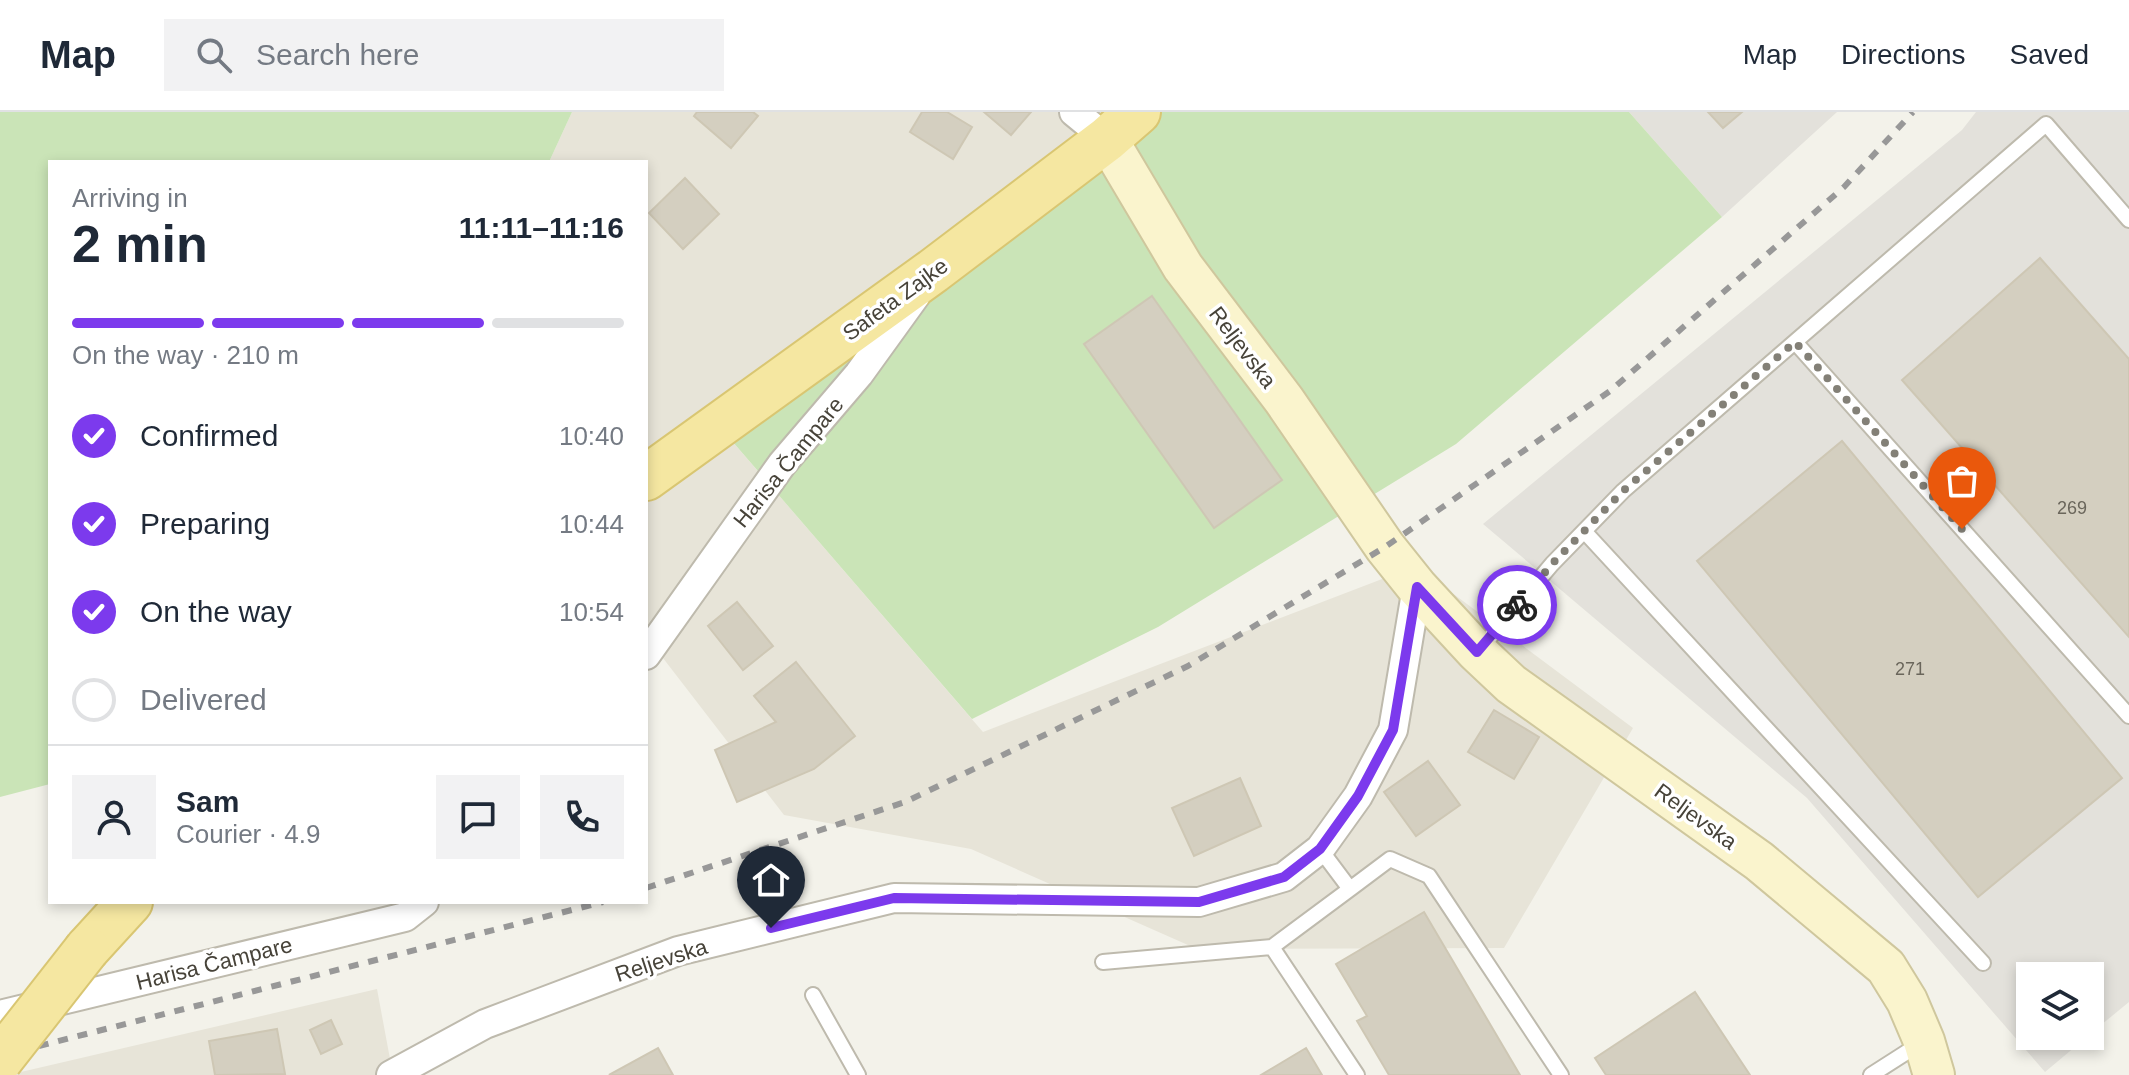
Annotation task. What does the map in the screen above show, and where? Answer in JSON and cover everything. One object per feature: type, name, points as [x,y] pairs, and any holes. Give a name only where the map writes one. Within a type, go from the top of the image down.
[{"type":"main road","name":"Safeta Zajke","points":[[648,477],[933,271],[1122,125]]},
{"type":"main road","name":"Reljevska","points":[[1122,125],[1183,267],[1284,400],[1385,547],[1417,587],[1511,684],[1759,861],[1886,967],[1907,1001],[1929,1058]]},
{"type":"main road","points":[[0,1060],[87,949],[128,904]]},
{"type":"street","points":[[1074,112],[1122,125]]},
{"type":"street","name":"Harisa Čampare","points":[[648,652],[782,464],[859,374],[933,271]]},
{"type":"street","name":"Reljevska","points":[[391,1075],[485,1024],[678,951],[879,901],[894,898],[985,898],[1199,902],[1284,877],[1320,849],[1358,796],[1393,730],[1417,587]]},
{"type":"street","name":"Harisa Čampare","points":[[0,1015],[405,917],[421,904]]},
{"type":"lane","points":[[1477,652],[1623,491],[2046,124],[2129,220]]},
{"type":"lane","points":[[1795,342],[2129,716]]},
{"type":"lane","points":[[1584,531],[1983,963]]},
{"type":"lane","points":[[1320,849],[1350,889]]},
{"type":"lane","points":[[1103,962],[1272,947],[1390,859],[1429,876],[1561,1075]]},
{"type":"lane","points":[[1272,947],[1357,1075]]},
{"type":"lane","points":[[813,995],[858,1075]]},
{"type":"lane","points":[[1871,1075],[1929,1058]]},
{"type":"shaded area","points":[[572,112],[1135,112],[719,426],[983,732],[1416,566],[1633,728],[1504,948],[1197,949],[971,849],[784,815],[648,639],[648,160],[550,160]]},
{"type":"shaded area","points":[[1629,112],[1837,112],[1722,217]]},
{"type":"shaded area","points":[[1976,112],[2129,112],[2129,1002],[2104,1023],[2104,962],[2016,962],[2016,1039],[1807,798],[1483,524],[1962,130]]},
{"type":"shaded area","points":[[377,989],[393,1075],[8,1075]]},
{"type":"shaded area","points":[[2026,1050],[2071,1050],[2045,1072]]},
{"type":"green space","points":[[0,112],[572,112],[550,160],[48,160],[48,785],[0,797]]},
{"type":"green space","points":[[1136,112],[1629,112],[1722,217],[1456,444],[1158,627],[972,719],[719,426]]},
{"type":"building","points":[[697,112],[753,112],[758,116],[731,148],[694,116]]},
{"type":"building","points":[[922,112],[947,112],[972,127],[953,159],[910,132]]},
{"type":"building","points":[[984,112],[1031,112],[1011,135]]},
{"type":"building","points":[[1708,112],[1742,112],[1723,128]]},
{"type":"building","points":[[685,178],[719,214],[683,249],[649,213]]},
{"type":"building","points":[[2040,258],[2129,359],[2129,637],[1902,380]]},
{"type":"building","points":[[1152,296],[1282,480],[1214,528],[1084,344]]},
{"type":"building","points":[[1842,441],[2122,778],[1978,897],[1697,561]]},
{"type":"building","points":[[737,602],[773,646],[743,670],[708,626]]},
{"type":"building","points":[[796,662],[855,736],[814,769],[737,802],[715,750],[776,722],[754,696]]},
{"type":"building","points":[[1494,710],[1539,737],[1514,779],[1468,752]]},
{"type":"building","points":[[1428,761],[1460,805],[1416,836],[1384,792]]},
{"type":"building","points":[[1240,778],[1261,826],[1194,856],[1172,808]]},
{"type":"building","points":[[1424,912],[1520,1075],[1389,1075],[1357,1021],[1367,1016],[1336,964]]},
{"type":"building","points":[[1695,992],[1750,1075],[1606,1075],[1595,1058]]},
{"type":"building","points":[[331,1020],[342,1044],[321,1054],[310,1030]]},
{"type":"building","points":[[277,1029],[285,1074],[215,1075],[209,1041]]},
{"type":"building","points":[[658,1048],[673,1075],[609,1075]]},
{"type":"building","points":[[1306,1048],[1322,1075],[1261,1075]]},
{"type":"railway","points":[[648,887],[905,802],[1188,666],[1385,547],[1610,391],[1844,187],[1913,112]]},
{"type":"railway","points":[[0,1056],[595,904]]},
{"type":"way so far","points":[[1517,605],[1623,491],[1795,342],[1962,529]]},
{"type":"route","points":[[771,928],[894,898],[1199,902],[1284,877],[1320,849],[1358,796],[1393,730],[1417,587],[1477,652],[1517,605]]}]
